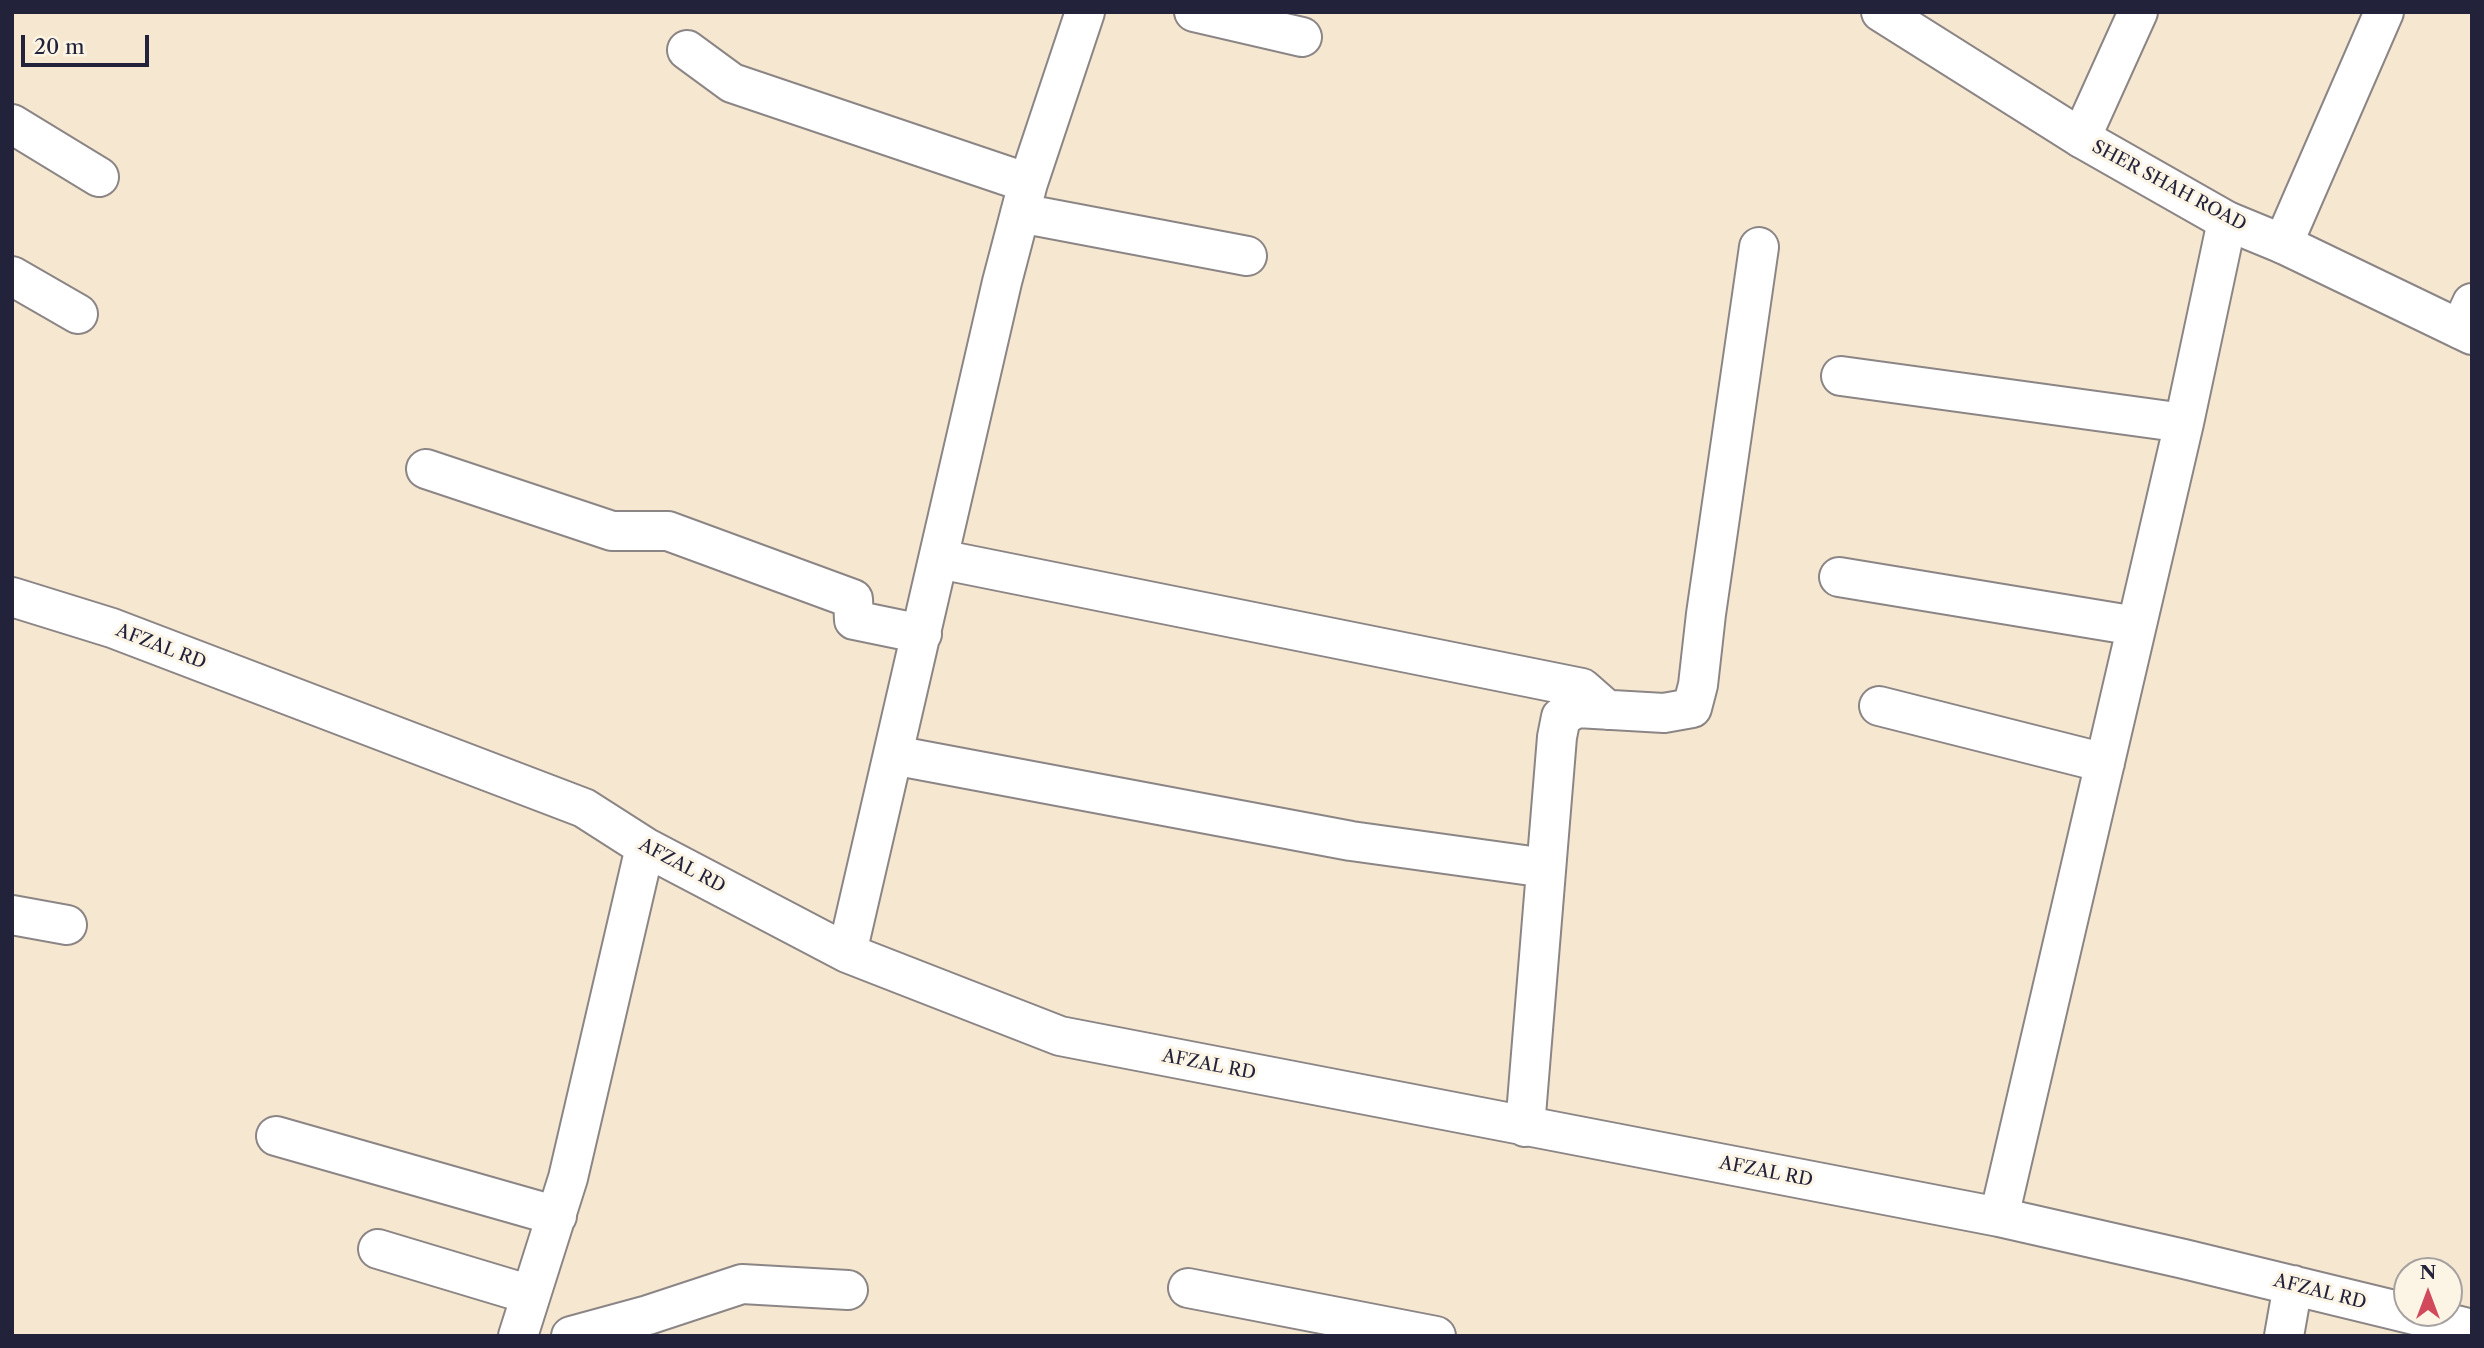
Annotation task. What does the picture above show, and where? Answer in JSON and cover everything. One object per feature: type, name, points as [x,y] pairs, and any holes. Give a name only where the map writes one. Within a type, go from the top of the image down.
[{"type":"street","points":[[847,953],[1002,282],[1024,198],[1085,12]]},
{"type":"street","points":[[1194,12],[1302,37]]},
{"type":"street","points":[[2081,138],[2138,12]]},
{"type":"street","points":[[2283,244],[2384,12]]},
{"type":"street","name":"SHER SHAH ROAD","points":[[1894,16],[2081,138],[2227,221],[2468,322]]},
{"type":"street","points":[[687,50],[732,83],[1024,198],[1247,256]]},
{"type":"street","points":[[12,124],[99,177]]},
{"type":"street","points":[[1998,1217],[2184,423],[2227,221]]},
{"type":"street","points":[[1525,1127],[1557,737],[1561,717],[1577,708],[1664,713],[1692,708],[1698,685],[1759,247]]},
{"type":"street","points":[[12,276],[78,314]]},
{"type":"street","points":[[1841,376],[2184,423]]},
{"type":"street","points":[[426,469],[612,531],[668,531],[853,599],[854,620],[922,634]]},
{"type":"street","points":[[939,559],[1582,688],[1607,710]]},
{"type":"street","points":[[1839,577],[2136,626]]},
{"type":"street","name":"AFZAL RD","points":[[12,597],[112,628],[584,807],[645,847],[847,953],[1060,1036],[1998,1217],[2293,1285],[2393,1319]]},
{"type":"street","points":[[1879,706],[2105,763]]},
{"type":"street","points":[[894,755],[1350,841],[1546,868]]},
{"type":"street","points":[[518,1336],[571,1165],[645,847]]},
{"type":"street","points":[[12,915],[67,925]]},
{"type":"street","points":[[276,1136],[557,1216]]},
{"type":"street","points":[[379,1250],[531,1295]]},
{"type":"street","points":[[571,1336],[648,1315],[741,1284],[848,1290]]},
{"type":"street","points":[[2284,1336],[2293,1285]]},
{"type":"street","points":[[1188,1288],[1436,1336]]},
{"type":"street","name":"AFZAL RD","points":[[2450,1327],[2472,1329]]}]
